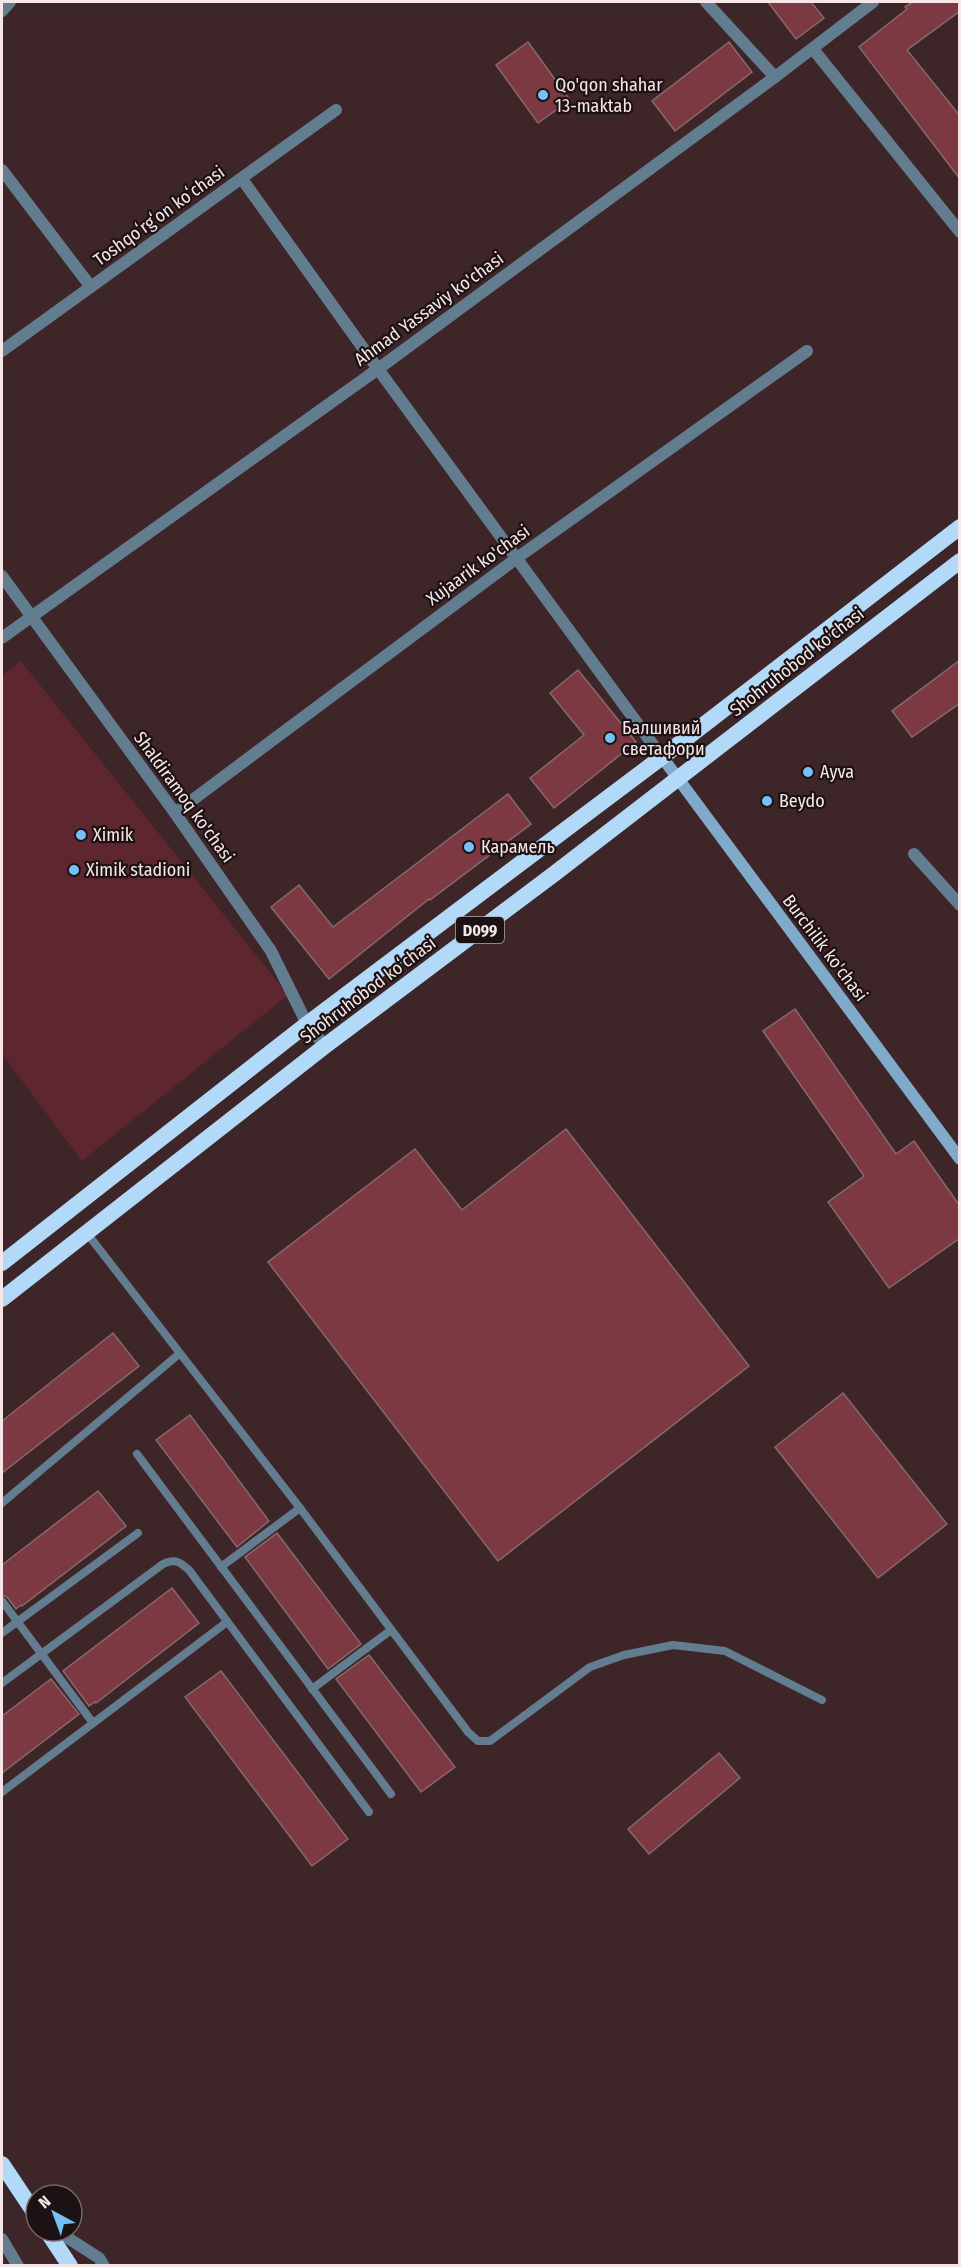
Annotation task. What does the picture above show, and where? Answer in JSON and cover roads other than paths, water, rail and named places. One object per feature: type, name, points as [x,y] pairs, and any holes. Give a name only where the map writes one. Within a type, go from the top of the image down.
[{"type":"highway","name":"Shohruhobod koʻchasi","points":[[2,1263],[308,1024],[662,757],[960,527]]},
{"type":"highway","name":"Shohruhobod koʻchasi","points":[[2,1299],[325,1046],[554,874],[960,561]]},
{"type":"highway","points":[[4,2174],[24,2200]]},
{"type":"highway","points":[[55,2243],[70,2265]]},
{"type":"main road","name":"Burchilik ko'chasi","points":[[662,757],[960,1159]]},
{"type":"street","points":[[2,12],[10,2]]},
{"type":"street","points":[[706,2],[775,76]]},
{"type":"street","name":"Ahmad Yassaviy ko'chasi","points":[[2,639],[378,369],[813,49],[873,2]]},
{"type":"street","points":[[813,49],[960,232]]},
{"type":"street","name":"Toshqoʻrgʻon koʻchasi","points":[[2,351],[336,110]]},
{"type":"street","points":[[2,170],[91,287]]},
{"type":"street","points":[[242,179],[662,757]]},
{"type":"street","name":"Xujaarik ko'chasi","points":[[175,813],[517,558],[807,351]]},
{"type":"street","name":"Shaldiramoq ko'chasi","points":[[2,576],[175,813],[271,951],[308,1024],[325,1046]]},
{"type":"street","points":[[914,854],[960,905]]},
{"type":"street","points":[[2,2239],[18,2265]]},
{"type":"street","points":[[76,2243],[99,2258],[104,2265]]},
{"type":"lane","points":[[86,1233],[300,1508],[468,1732],[478,1741],[490,1741],[590,1667],[624,1655],[673,1646],[726,1651],[822,1700]]},
{"type":"lane","points":[[2,1503],[179,1354]]},
{"type":"lane","points":[[136,1454],[391,1794]]},
{"type":"lane","points":[[221,1567],[300,1508]]},
{"type":"lane","points":[[2,1633],[138,1533]]},
{"type":"lane","points":[[2,1683],[170,1560],[179,1561],[189,1570],[369,1812]]},
{"type":"lane","points":[[2,1602],[93,1723]]},
{"type":"lane","points":[[2,1792],[227,1622]]},
{"type":"lane","points":[[312,1689],[391,1629]]},
{"type":"place","name":"Qo'qon shahar 13-maktab","points":[[543,95]]},
{"type":"place","name":"Балшивий светафори","points":[[610,738]]},
{"type":"place","name":"Ayva","points":[[808,772]]},
{"type":"place","name":"Beydo","points":[[767,801]]},
{"type":"place","name":"Ximik","points":[[81,835]]},
{"type":"place","name":"Карамель","points":[[469,847]]},
{"type":"place","name":"Ximik stadioni","points":[[74,870]]}]
